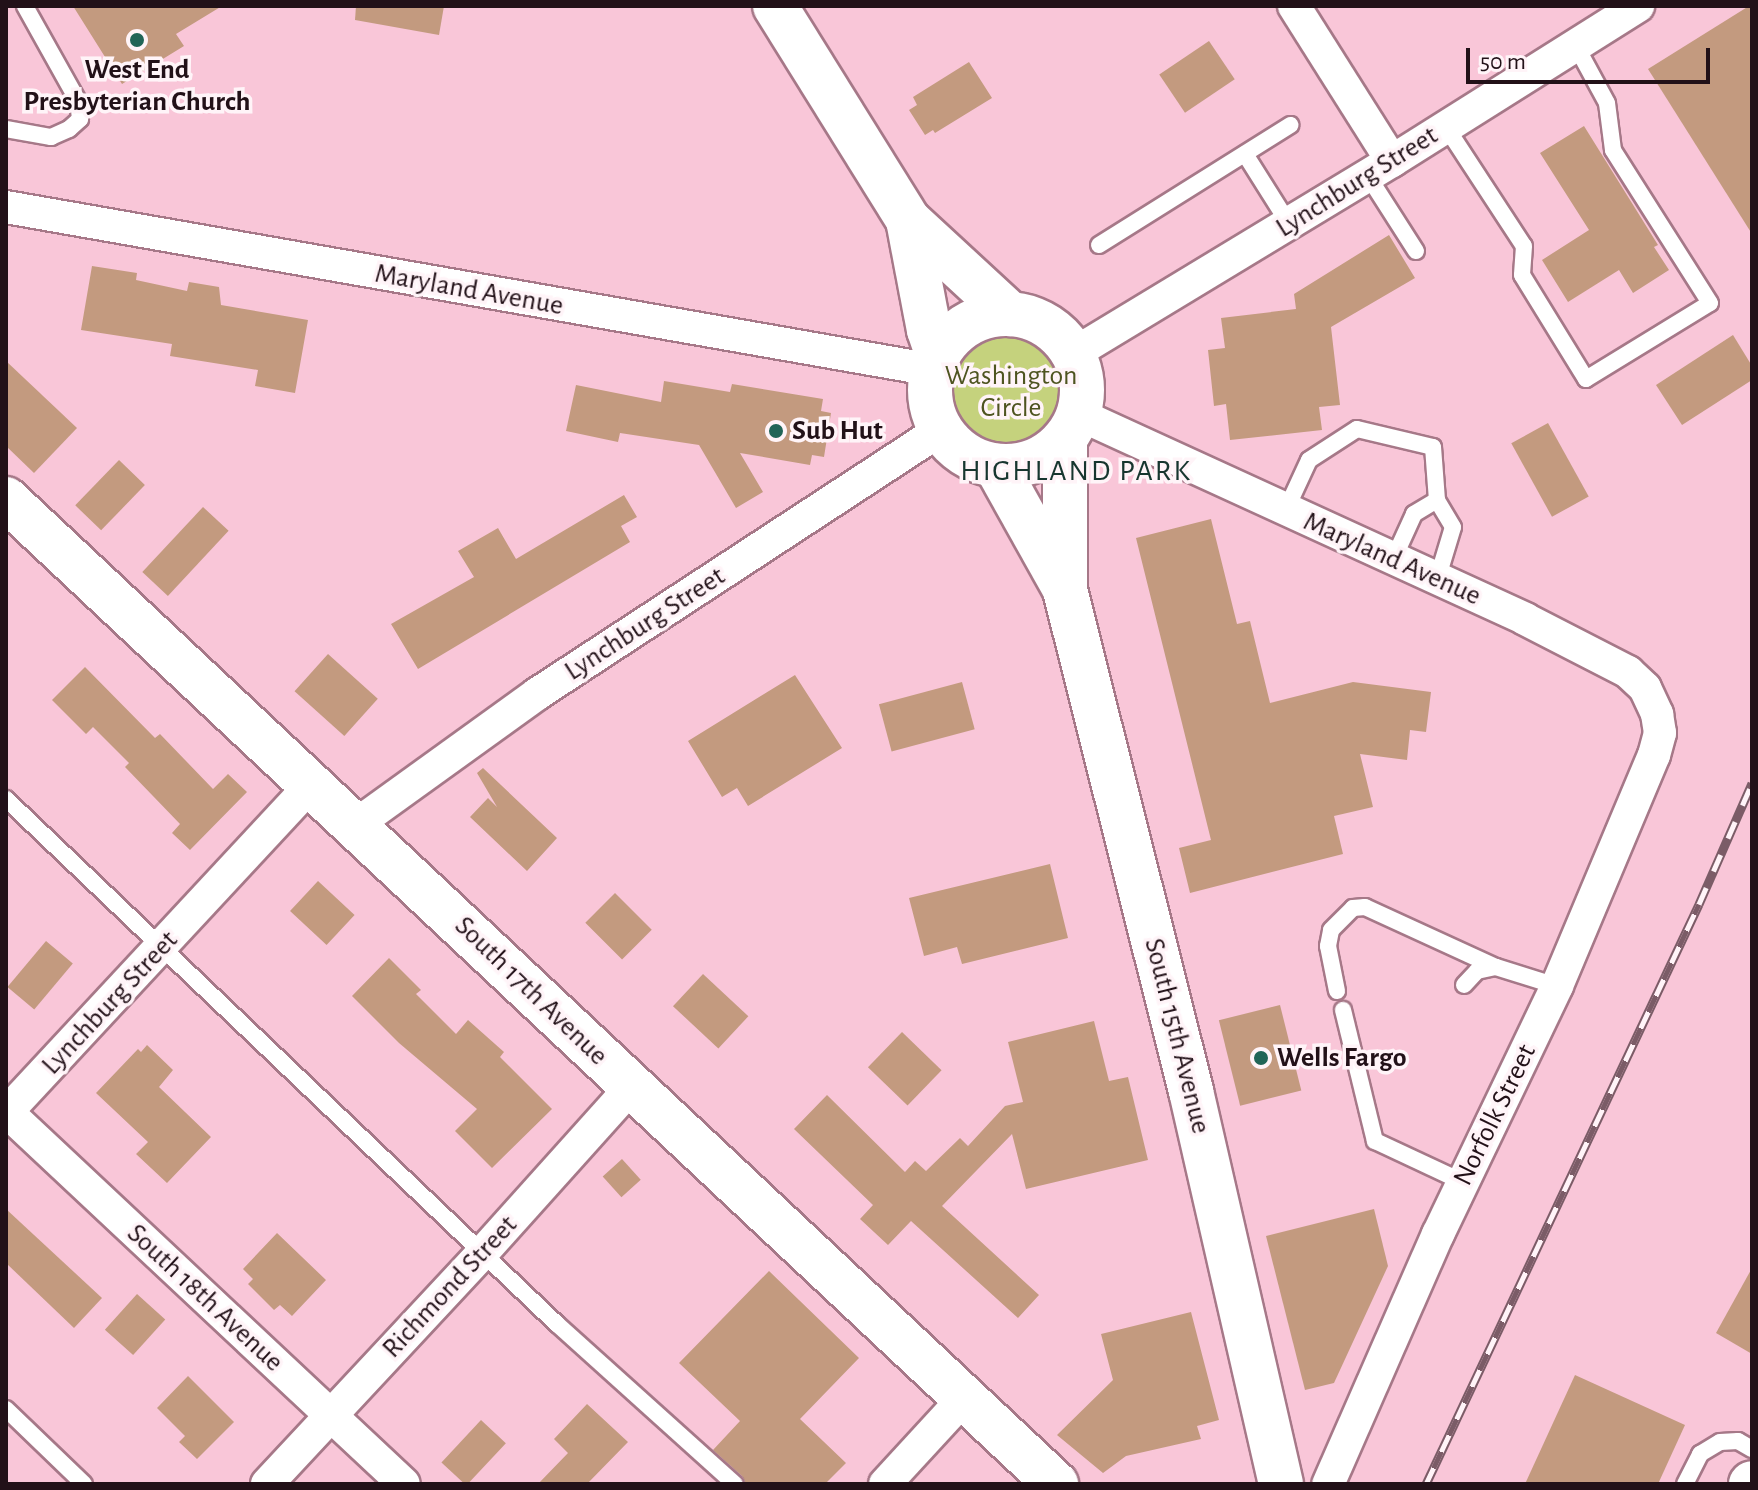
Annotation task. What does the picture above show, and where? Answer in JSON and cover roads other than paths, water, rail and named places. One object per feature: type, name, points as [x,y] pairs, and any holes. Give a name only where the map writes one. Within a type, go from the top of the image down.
[{"type":"main road","points":[[775,6],[908,220],[1010,314]]},
{"type":"main road","points":[[908,220],[935,363],[930,391],[941,430],[964,454],[996,466],[1034,460],[1072,426],[1082,394],[1073,354],[1057,334],[1035,320],[1010,314],[988,317],[968,325],[951,338],[935,363]]},
{"type":"main road","name":"South 15th Avenue","points":[[1065,590],[1072,426]]},
{"type":"main road","name":"South 15th Avenue","points":[[996,466],[1065,590],[1191,1091],[1281,1484]]},
{"type":"main road","name":"South 17th Avenue","points":[[6,499],[1056,1484]]},
{"type":"street","points":[[1294,6],[1380,169]]},
{"type":"street","name":"Lynchburg Street","points":[[1073,354],[1380,169],[1638,6]]},
{"type":"street","name":"Maryland Avenue","points":[[6,207],[935,363]]},
{"type":"street","name":"Maryland Avenue","points":[[1072,426],[1285,512],[1525,619],[1628,672],[1645,688],[1657,714],[1660,733],[1657,745]]},
{"type":"street","name":"Lynchburg Street","points":[[354,826],[537,694],[941,430]]},
{"type":"street","name":"Norfolk Street","points":[[1328,1484],[1463,1182],[1557,986],[1657,745]]},
{"type":"street","name":"Lynchburg Street","points":[[6,1112],[311,785]]},
{"type":"street","name":"Richmond Street","points":[[267,1484],[484,1251],[631,1087]]},
{"type":"street","name":"South 18th Avenue","points":[[6,1112],[404,1484]]},
{"type":"street","points":[[885,1484],[964,1398]]},
{"type":"lane","points":[[6,129],[51,137],[69,129],[80,119],[78,101],[25,6]]},
{"type":"lane","points":[[1446,127],[1524,246],[1522,275],[1586,379],[1710,303],[1613,150],[1607,103],[1576,46]]},
{"type":"lane","points":[[1099,245],[1290,125]]},
{"type":"lane","points":[[1245,154],[1289,224]]},
{"type":"lane","points":[[1380,169],[1416,251]]},
{"type":"lane","points":[[1285,512],[1309,460],[1357,429],[1433,447],[1437,500],[1453,527],[1437,580]]},
{"type":"lane","points":[[1393,560],[1414,514],[1437,500]]},
{"type":"lane","points":[[6,799],[484,1251],[557,1324],[735,1484]]},
{"type":"lane","points":[[1337,991],[1328,946],[1331,930],[1353,908],[1365,907],[1496,967],[1557,986]]},
{"type":"lane","points":[[1464,985],[1477,971],[1496,967]]},
{"type":"lane","points":[[1343,1010],[1375,1141],[1463,1182]]},
{"type":"lane","points":[[6,1409],[84,1484]]},
{"type":"lane","points":[[1685,1484],[1700,1454],[1720,1442],[1738,1441],[1752,1449]]},
{"type":"railway","points":[[1426,1484],[1699,904],[1752,783]]},
{"type":"place","name":"West End Presbyterian Church","points":[[137,40]]},
{"type":"place","name":"Sub Hut","points":[[776,431]]},
{"type":"place","name":"Wells Fargo","points":[[1261,1058]]},
{"type":"district","name":"HIGHLAND PARK","points":[[1076,471]]},
{"type":"park label","name":"Washington Circle","points":[[1011,392]]}]
